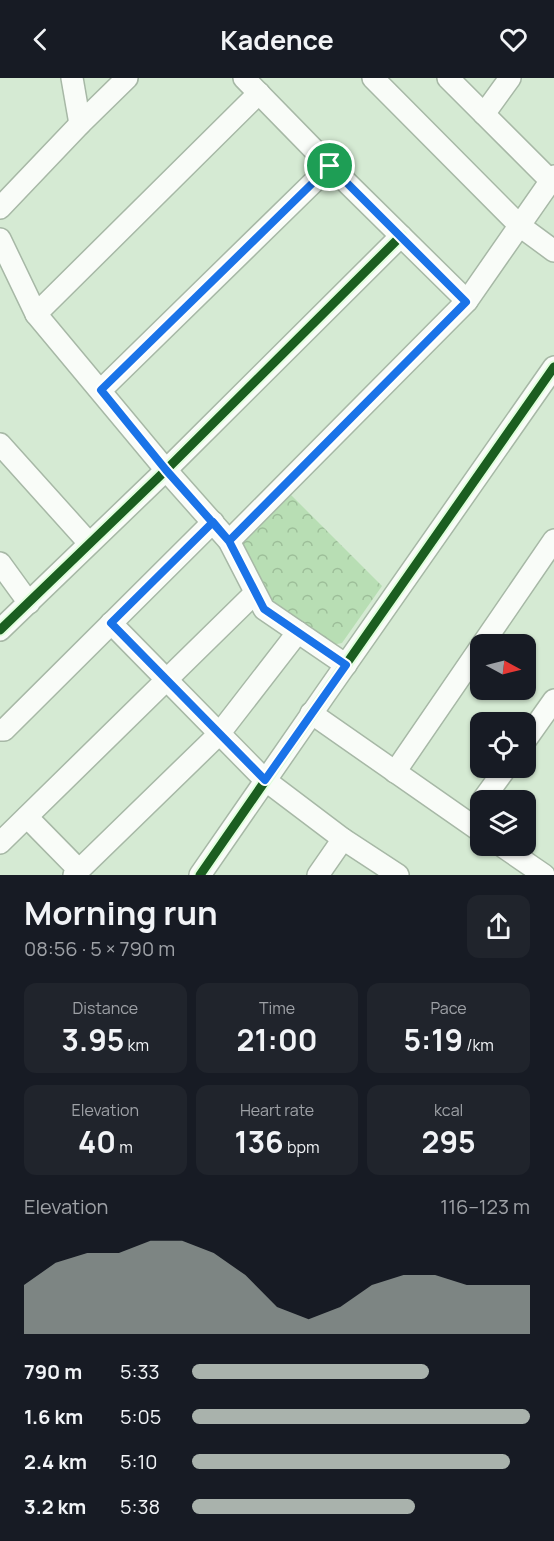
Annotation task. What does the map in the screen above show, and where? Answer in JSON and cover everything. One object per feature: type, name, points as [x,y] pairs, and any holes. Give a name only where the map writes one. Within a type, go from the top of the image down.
[{"type":"street","points":[[72,78],[80,124]]},
{"type":"street","points":[[0,208],[127,78]]},
{"type":"street","points":[[374,78],[520,226],[554,251]]},
{"type":"street","points":[[229,541],[466,302],[553,178],[448,78]]},
{"type":"street","points":[[484,114],[510,78]]},
{"type":"street","points":[[36,314],[251,86],[466,302]]},
{"type":"street","points":[[101,390],[330,166]]},
{"type":"street","points":[[0,630],[166,470],[401,236]]},
{"type":"street","points":[[0,239],[36,314],[166,470],[229,541],[264,609],[346,665]]},
{"type":"street","points":[[200,875],[553,370]]},
{"type":"street","points":[[0,444],[89,543]]},
{"type":"street","points":[[0,730],[4,730],[213,522]]},
{"type":"street","points":[[489,634],[554,540]]},
{"type":"street","points":[[0,563],[29,603]]},
{"type":"street","points":[[0,843],[255,592]]},
{"type":"street","points":[[111,623],[265,780],[343,838],[398,875]]},
{"type":"street","points":[[27,817],[76,873],[219,734],[298,632]]},
{"type":"street","points":[[394,772],[470,662]]},
{"type":"street","points":[[536,725],[554,700]]},
{"type":"street","points":[[312,713],[470,823]]},
{"type":"street","points":[[318,875],[343,838]]},
{"type":"street","points":[[516,856],[544,875],[554,861]]},
{"type":"green space","points":[[287,491],[382,586],[342,643],[332,645],[271,604],[237,540]]},
{"type":"cycle path","points":[[0,630],[166,470],[401,236]]},
{"type":"cycle path","points":[[200,875],[554,367]]},
{"type":"route","points":[[330,166],[101,390],[166,470],[229,541],[264,609],[346,665],[265,780],[111,623],[213,522],[229,541],[466,302],[330,166]]}]
